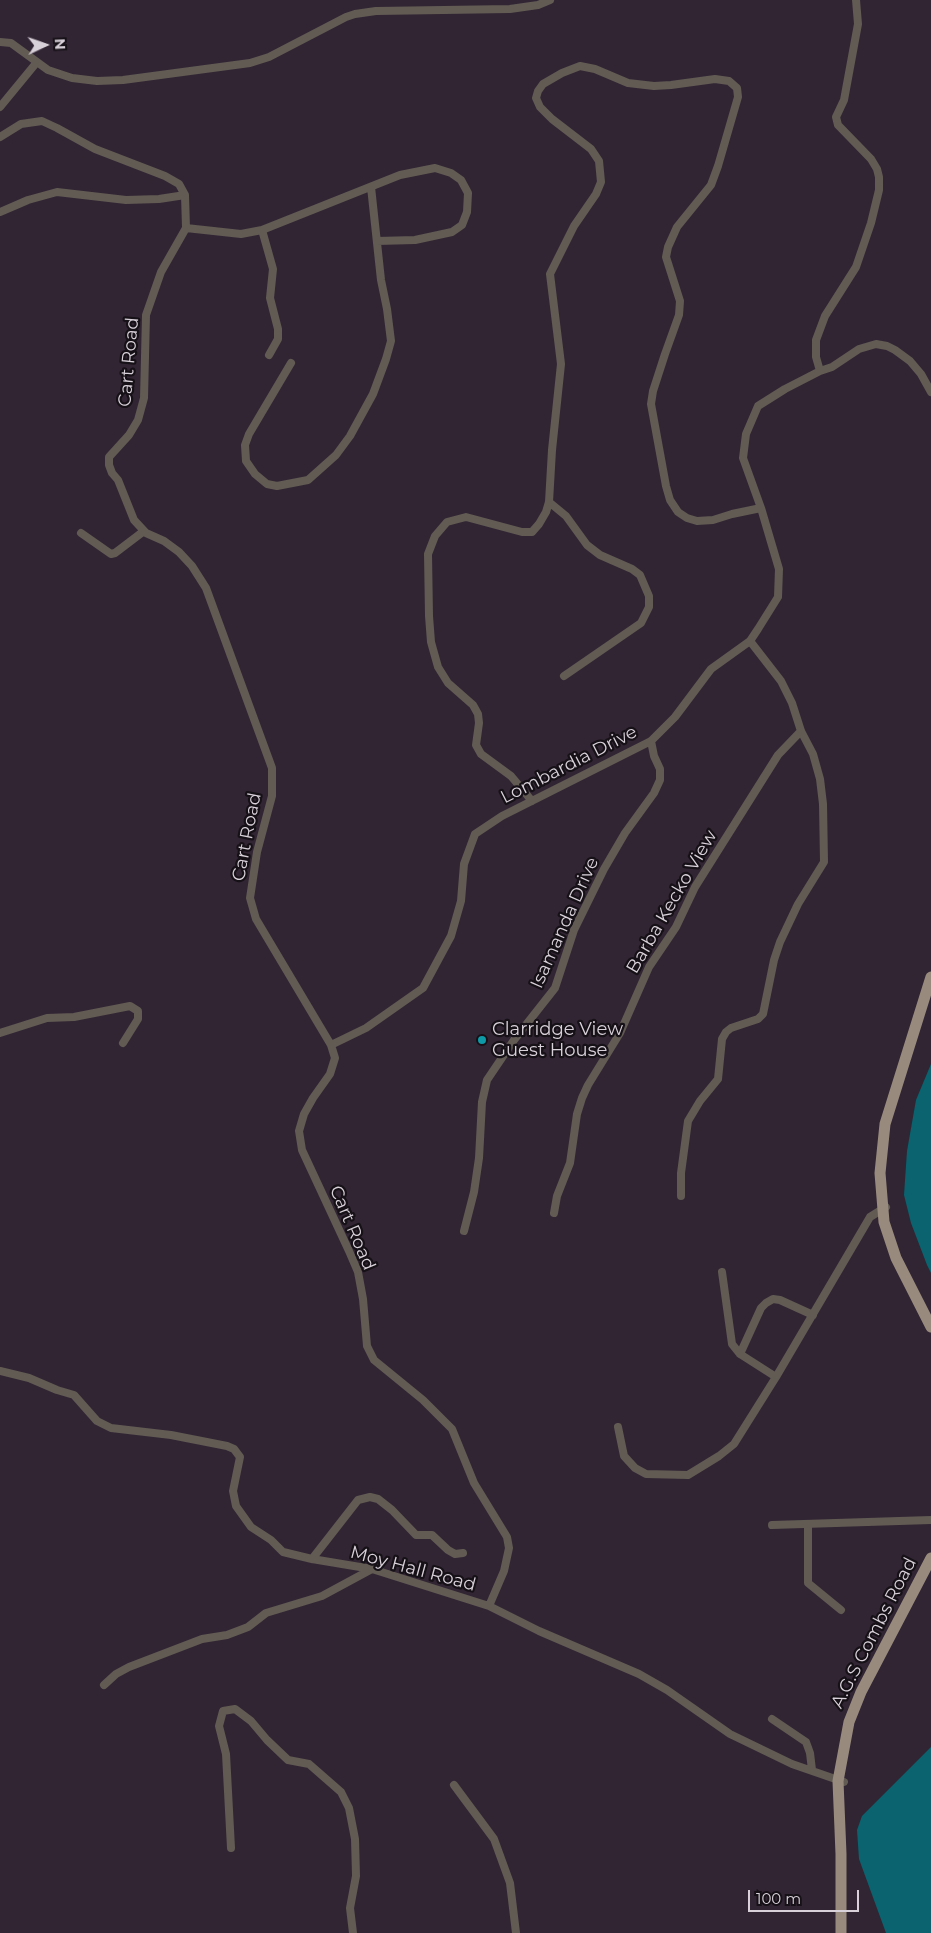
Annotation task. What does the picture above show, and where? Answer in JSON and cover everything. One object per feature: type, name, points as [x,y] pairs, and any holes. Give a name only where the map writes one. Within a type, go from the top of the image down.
[{"type":"main road","points":[[931,977],[885,1124],[880,1173],[884,1208],[900,1256],[931,1314]]},
{"type":"main road","points":[[931,1001],[892,1129],[885,1173],[884,1208],[884,1222],[896,1258],[931,1327]]},
{"type":"main road","name":"A.G.S Combs Road","points":[[841,1933],[841,1781],[849,1722],[861,1692],[931,1558]]},
{"type":"main road","name":"A.G.S Combs Road","points":[[848,1927],[841,1781],[853,1730],[862,1704],[876,1673],[931,1574]]},
{"type":"street","points":[[0,42],[11,43],[48,70],[72,78],[97,81],[123,80],[250,62],[270,57],[355,14],[510,9],[538,5],[550,0]]},
{"type":"street","points":[[820,371],[816,357],[816,340],[825,316],[856,266],[871,223],[879,190],[877,169],[838,125],[836,117],[844,100],[858,24],[856,0]]},
{"type":"street","points":[[0,107],[36,62]]},
{"type":"street","points":[[532,801],[511,776],[481,754],[476,745],[479,723],[478,714],[473,705],[448,683],[438,667],[431,642],[428,616],[428,554],[435,536],[447,522],[466,517],[522,532],[532,532],[546,512],[549,502],[552,450],[561,364],[550,274],[574,226],[596,194],[601,182],[599,161],[591,149],[552,119],[540,107],[536,98],[543,84],[562,73],[580,66],[595,69],[628,83],[654,86],[715,79],[729,81],[736,88],[738,97],[718,166],[710,185],[677,227],[668,246],[666,258],[680,301],[679,316],[664,354],[651,404],[666,486],[670,500],[678,512],[686,518],[697,521],[712,520],[761,508]]},
{"type":"street","points":[[0,137],[21,124],[42,121],[95,149],[165,176],[179,184],[185,195],[186,228],[241,234],[262,230],[400,175],[435,168],[451,173],[461,180],[468,193],[468,212],[462,225],[452,232],[415,240],[377,241]]},
{"type":"street","points":[[291,363],[249,434],[245,446],[246,461],[255,474],[267,484],[277,486],[308,480],[336,455],[350,436],[373,394],[386,359],[391,341],[381,280],[372,187]]},
{"type":"street","points":[[0,212],[28,200],[57,192],[126,200],[159,199],[185,195]]},
{"type":"street","name":"Cart Road","points":[[186,228],[161,272],[146,315],[144,398],[138,420],[129,435],[110,457],[108,465],[118,480],[134,520],[144,531],[164,541],[179,552],[192,566],[206,588],[272,768],[272,796],[257,852],[250,898],[256,919],[331,1045],[334,1058],[330,1074],[304,1114],[299,1131],[302,1150],[358,1272],[363,1299],[367,1346],[374,1360],[423,1400],[452,1429],[474,1483],[507,1537],[510,1548],[504,1571],[489,1606]]},
{"type":"street","points":[[262,230],[273,269],[270,298],[278,329],[278,339],[269,355]]},
{"type":"street","name":"Lombardia Drive","points":[[331,1045],[366,1028],[423,988],[451,936],[461,901],[464,864],[475,834],[502,816],[650,741],[675,717],[711,669],[750,641],[778,598],[778,569],[761,508],[743,458],[743,447],[750,421],[758,406],[820,371],[832,367],[859,349],[876,344],[887,346],[910,361],[921,374],[931,392]]},
{"type":"street","points":[[549,502],[566,516],[587,544],[600,555],[632,569],[640,575],[649,596],[649,607],[641,623],[564,676]]},
{"type":"street","points":[[81,533],[111,554],[116,553],[144,531]]},
{"type":"street","points":[[681,1196],[681,1173],[688,1121],[700,1101],[718,1079],[722,1039],[730,1028],[758,1019],[763,1014],[774,960],[780,942],[798,904],[824,862],[824,804],[813,754],[801,731],[792,703],[781,682],[750,641]]},
{"type":"street","name":"Barba Kecko View","points":[[554,1213],[557,1196],[570,1163],[575,1124],[588,1085],[620,1033],[649,967],[676,927],[695,887],[778,755],[801,731]]},
{"type":"street","name":"Isamanda Drive","points":[[464,1231],[474,1192],[479,1158],[482,1102],[487,1080],[514,1040],[555,988],[574,930],[604,869],[654,793],[660,780],[660,769],[650,741]]},
{"type":"street","points":[[0,1033],[47,1018],[74,1017],[130,1006],[138,1010],[138,1019],[123,1043]]},
{"type":"street","points":[[618,1427],[624,1456],[635,1468],[646,1474],[688,1475],[719,1456],[734,1444],[813,1315],[870,1216],[884,1208]]},
{"type":"street","points":[[722,1272],[732,1344],[740,1354],[776,1377]]},
{"type":"street","points":[[740,1354],[761,1308],[773,1299],[780,1300],[813,1315]]},
{"type":"street","name":"Moy Hall Road","points":[[0,1371],[29,1378],[74,1395],[97,1421],[112,1428],[171,1435],[227,1446],[234,1450],[240,1457],[233,1491],[236,1506],[251,1527],[271,1540],[283,1552],[372,1569],[489,1606],[539,1631],[639,1674],[667,1690],[730,1734],[792,1764],[841,1781]]},
{"type":"street","points":[[312,1559],[358,1500],[370,1497],[392,1510],[416,1535],[432,1535],[448,1550],[455,1554],[463,1553]]},
{"type":"street","points":[[772,1524],[931,1520]]},
{"type":"street","points":[[808,1524],[808,1583],[841,1610]]},
{"type":"street","points":[[104,1685],[116,1674],[129,1667],[202,1639],[227,1635],[248,1627],[266,1614],[322,1596],[372,1569]]},
{"type":"street","points":[[231,1848],[226,1754],[219,1726],[223,1711],[234,1709],[252,1720],[267,1740],[288,1760],[309,1764],[341,1792],[349,1808],[355,1839],[356,1876],[350,1908],[353,1933]]},
{"type":"street","points":[[772,1719],[806,1742],[810,1752],[812,1770]]},
{"type":"street","points":[[454,1785],[494,1839],[510,1882],[516,1933]]},
{"type":"water","points":[[931,1064],[931,1273],[911,1223],[904,1195],[907,1151],[916,1100]]},
{"type":"water","points":[[931,1747],[931,1933],[886,1933],[859,1859],[857,1830],[862,1816]]},
{"type":"place","name":"Clarridge View Guest House","points":[[482,1040]]}]
